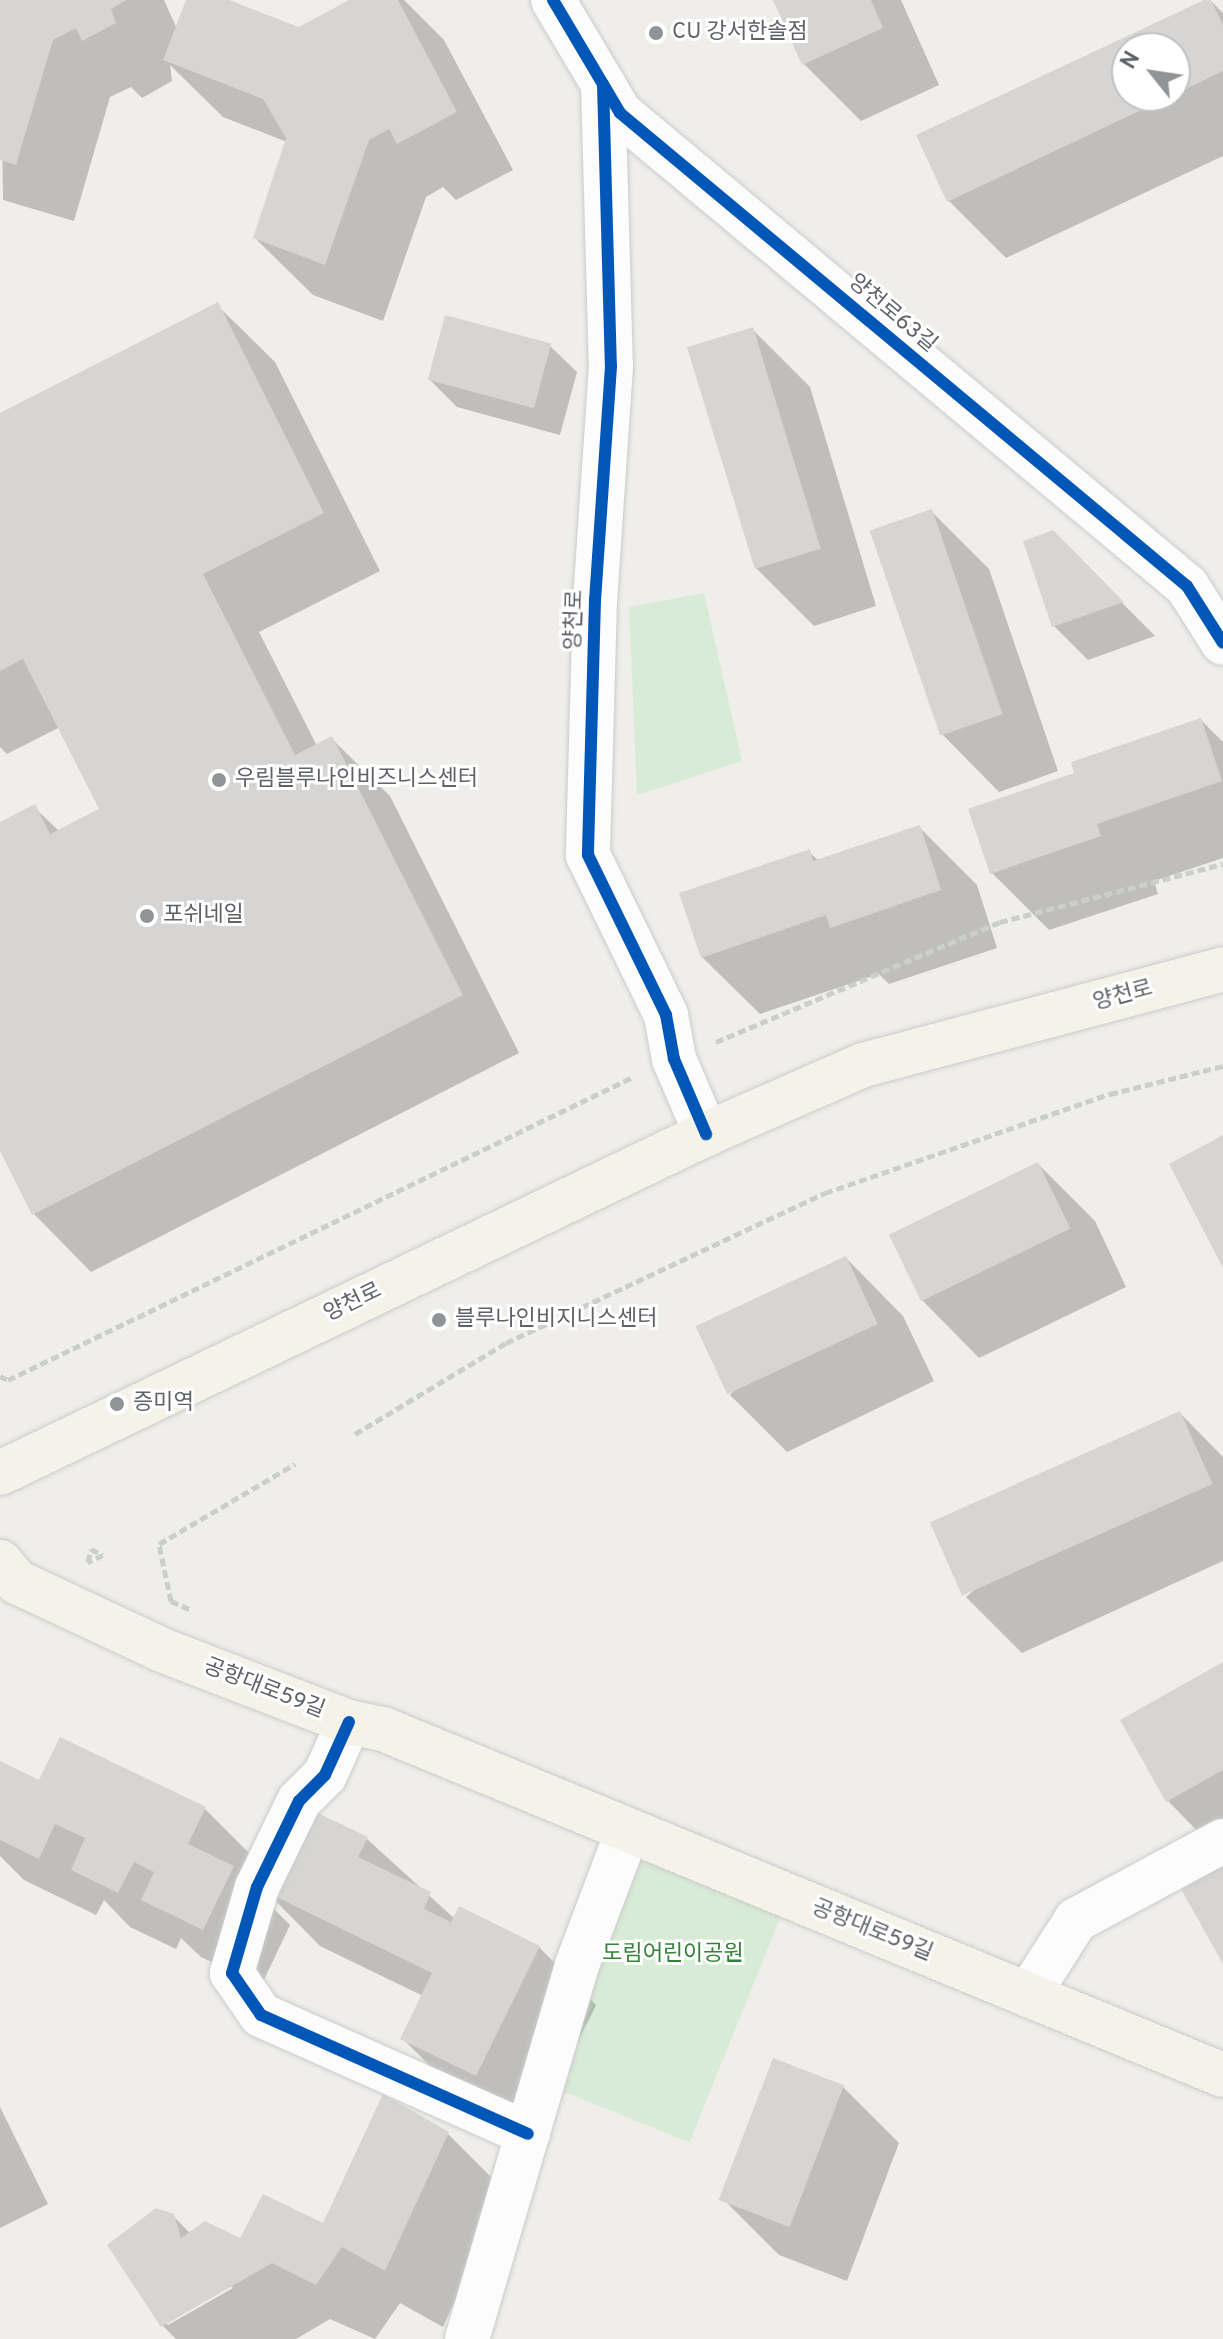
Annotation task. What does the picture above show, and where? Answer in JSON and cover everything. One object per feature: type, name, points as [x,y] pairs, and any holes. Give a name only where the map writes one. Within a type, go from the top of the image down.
[{"type":"main road","name":"양천로","points":[[0,1473],[706,1134],[863,1065],[1223,969]]},
{"type":"main road","name":"공항대로59길","points":[[0,1562],[17,1582],[162,1650],[349,1722],[383,1729],[1223,2075]]},
{"type":"street","name":"양천로63길","points":[[553,0],[620,113],[1187,586],[1223,643]]},
{"type":"street","name":"양천로","points":[[603,84],[611,366],[595,600],[588,855],[666,1015],[674,1059],[706,1134]]},
{"type":"street","points":[[349,1722],[325,1775],[299,1801],[257,1887],[232,1973],[261,2015],[528,2134]]},
{"type":"street","points":[[467,2339],[577,1965],[628,1830]]},
{"type":"street","points":[[1028,1995],[1076,1920],[1223,1841]]},
{"type":"path","points":[[707,1046],[1000,922],[1223,864]]},
{"type":"path","points":[[355,1434],[506,1343],[825,1193],[1110,1094],[1223,1066]]},
{"type":"path","points":[[0,1376],[8,1380],[637,1075]]},
{"type":"path","points":[[200,1613],[171,1601],[159,1544],[295,1464]]},
{"type":"green space","points":[[704,593],[742,761],[637,795],[629,607]]},
{"type":"green space","name":"도림어린이공원","points":[[629,1841],[786,1904],[689,2143],[533,2079]]},
{"type":"building","points":[[0,0],[126,0],[111,9],[116,23],[82,41],[76,28],[53,40],[16,165],[0,160]]},
{"type":"building","points":[[186,0],[229,0],[299,27],[349,0],[398,0],[457,112],[397,144],[389,129],[369,140],[325,265],[253,238],[286,138],[263,99],[163,60]]},
{"type":"building","points":[[773,0],[871,0],[883,28],[802,65]]},
{"type":"building","points":[[1204,0],[1211,0],[1223,25],[1223,71],[1191,86],[1191,32],[1136,32]]},
{"type":"building","points":[[1111,44],[1111,112],[1137,112],[947,202],[916,135]]},
{"type":"building","name":"우림블루나인비즈니스센터","points":[[218,302],[324,513],[203,574],[295,755],[332,736],[463,995],[32,1215],[0,1151],[0,822],[35,804],[50,834],[99,809],[23,659],[0,671],[0,413]]},
{"type":"building","points":[[445,315],[551,343],[534,408],[428,380]]},
{"type":"building","points":[[753,327],[821,549],[755,569],[687,347]]},
{"type":"building","points":[[932,509],[1003,714],[940,736],[870,530]]},
{"type":"building","points":[[1053,530],[1124,602],[1052,627],[1023,541]]},
{"type":"building","points":[[1201,718],[1222,781],[1097,824],[1101,836],[990,874],[968,809],[1074,773],[1071,762]]},
{"type":"building","points":[[920,825],[941,890],[830,928],[826,915],[701,958],[679,893],[810,849],[813,861]]},
{"type":"building","points":[[1223,1135],[1223,1268],[1169,1164]]},
{"type":"building","points":[[1038,1162],[1070,1229],[921,1301],[889,1235]]},
{"type":"building","points":[[846,1256],[878,1324],[727,1394],[696,1326]]},
{"type":"building","points":[[1180,1411],[1213,1484],[962,1596],[930,1522]]},
{"type":"building","points":[[1223,1662],[1223,1770],[1166,1802],[1120,1720]]},
{"type":"building","points":[[60,1737],[206,1807],[188,1844],[234,1866],[203,1930],[141,1900],[154,1872],[134,1862],[118,1893],[71,1870],[85,1838],[55,1824],[39,1859],[0,1840],[0,1761],[39,1780]]},
{"type":"building","points":[[301,1805],[368,1837],[358,1857],[431,1892],[424,1909],[451,1922],[459,1906],[540,1946],[476,2076],[400,2039],[432,1973],[260,1889]]},
{"type":"building","points":[[1223,1865],[1223,1964],[1181,1889]]},
{"type":"building","points":[[773,2058],[844,2085],[789,2227],[719,2200]]},
{"type":"building","points":[[383,2094],[449,2132],[385,2271],[342,2247],[316,2285],[272,2263],[161,2327],[107,2245],[156,2208],[174,2214],[181,2238],[205,2221],[240,2238],[263,2194],[323,2223]]},
{"type":"cycle path","points":[[553,0],[620,113],[1187,586],[1223,643]]},
{"type":"cycle path","points":[[603,84],[611,366],[595,600],[588,855],[666,1015],[674,1059],[706,1134]]},
{"type":"cycle path","points":[[349,1722],[325,1775],[299,1801],[257,1887],[232,1973],[261,2015],[528,2134]]},
{"type":"place","name":"CU 강서한솔점","points":[[656,33]]},
{"type":"place","name":"우림블루나인비즈니스센터","points":[[219,780]]},
{"type":"place","name":"포쉬네일","points":[[147,916]]},
{"type":"place","name":"블루나인비지니스센터","points":[[439,1320]]},
{"type":"place","name":"증미역","points":[[117,1404]]}]
